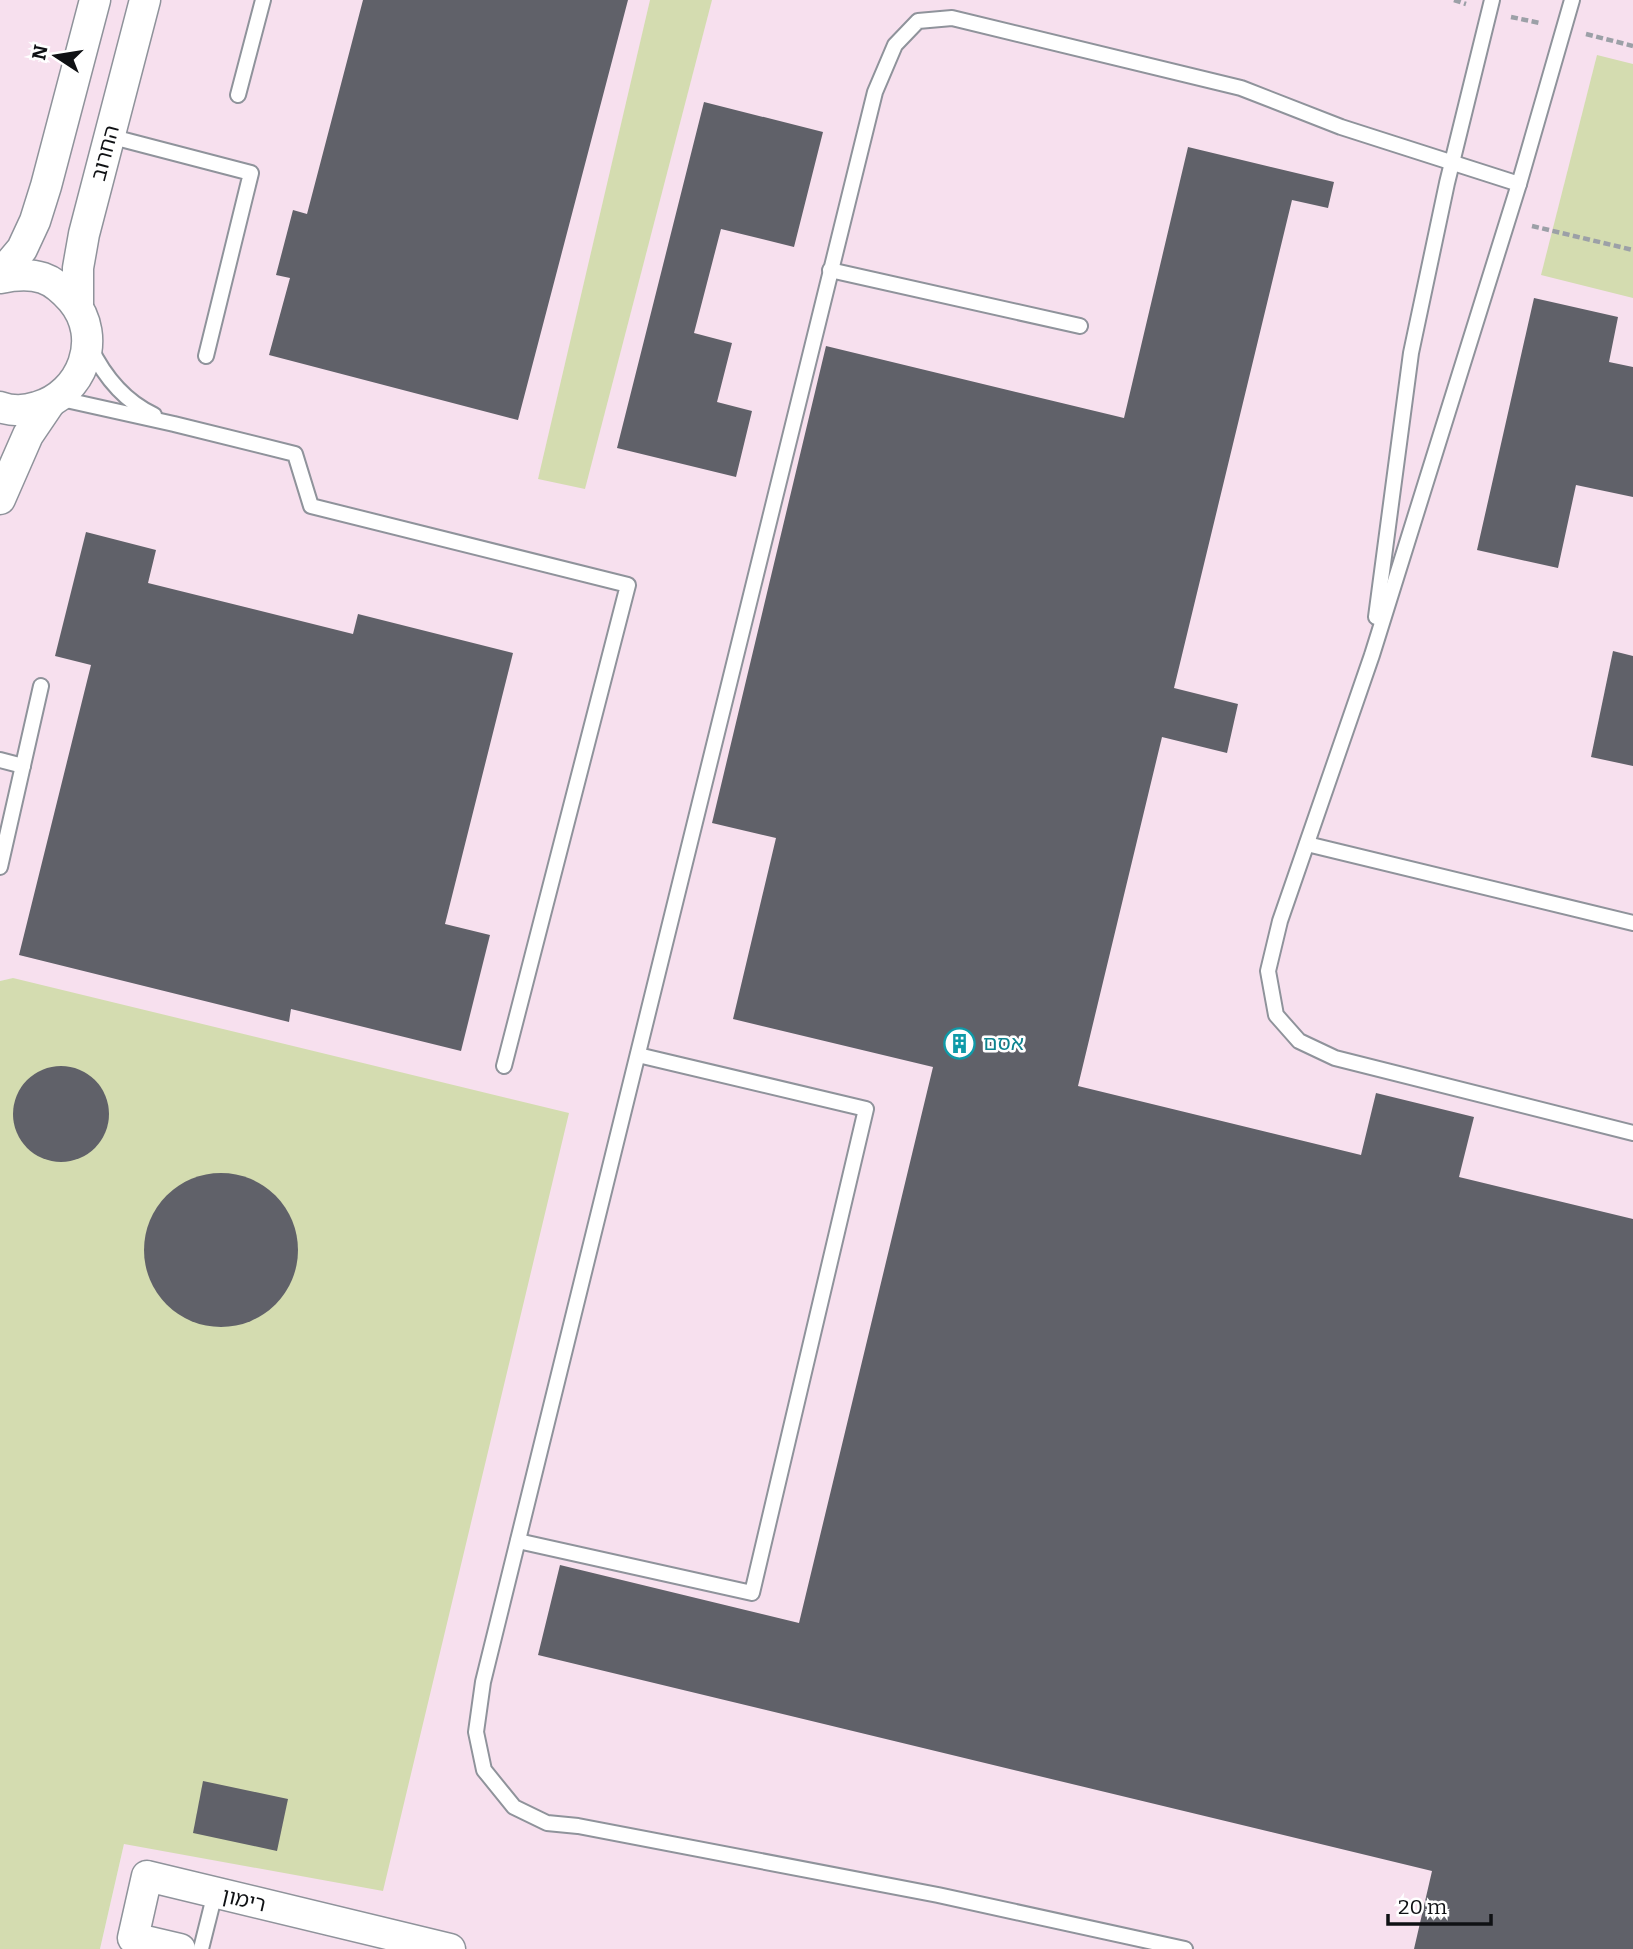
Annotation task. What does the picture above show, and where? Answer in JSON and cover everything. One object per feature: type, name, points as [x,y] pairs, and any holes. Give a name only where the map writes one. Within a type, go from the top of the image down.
[{"type":"street","points":[[0,276],[22,249],[36,221],[95,0]]},
{"type":"street","name":"החרוב","points":[[87,340],[87,328],[78,307],[78,268],[84,234],[145,0]]},
{"type":"street","points":[[0,276],[20,274],[43,278],[63,289],[78,307]]},
{"type":"street","points":[[0,407],[27,410],[53,401],[68,391],[81,372],[87,340]]},
{"type":"street","points":[[0,499],[28,435],[53,401]]},
{"type":"street","name":"רימון","points":[[180,1949],[133,1938],[147,1876],[450,1949]]},
{"type":"lane","points":[[238,95],[263,0]]},
{"type":"lane","points":[[1371,655],[1411,353],[1452,163],[1492,0]]},
{"type":"lane","points":[[1572,0],[1519,184],[1371,655],[1280,920],[1269,971],[1276,1015],[1299,1041],[1335,1058],[1633,1133]]},
{"type":"lane","points":[[1185,1949],[939,1895],[578,1826],[547,1823],[514,1807],[484,1770],[476,1732],[483,1682],[874,92],[895,45],[918,21],[952,18],[1241,88],[1341,127],[1519,184]]},
{"type":"lane","points":[[109,136],[251,173],[206,356]]},
{"type":"lane","points":[[830,271],[1080,326]]},
{"type":"lane","points":[[87,340],[99,366],[118,390],[145,410],[174,424]]},
{"type":"lane","points":[[53,401],[174,424],[295,454],[311,506],[628,585],[504,1066]]},
{"type":"lane","points":[[0,867],[41,686]]},
{"type":"lane","points":[[0,760],[23,766]]},
{"type":"lane","points":[[1307,844],[1633,923]]},
{"type":"lane","points":[[518,1541],[752,1592],[866,1109],[638,1055]]},
{"type":"lane","points":[[201,1949],[215,1892]]},
{"type":"path","points":[[1507,220],[1633,250]]},
{"type":"shaded area","points":[[0,0],[1633,0],[1633,1949],[100,1949],[124,1844],[14,978],[0,981]]},
{"type":"green space","points":[[650,0],[712,0],[585,489],[538,479]]},
{"type":"green space","points":[[1597,55],[1633,64],[1633,298],[1541,275]]},
{"type":"green space","points":[[13,978],[569,1113],[383,1891],[124,1844],[100,1949],[0,1949],[0,981]]},
{"type":"building","points":[[363,0],[628,0],[518,420],[269,355],[290,278],[276,275],[293,210],[307,214]]},
{"type":"building","points":[[704,102],[823,132],[794,247],[721,229],[694,333],[732,343],[717,402],[752,411],[736,477],[617,448]]},
{"type":"building","name":"אסם","points":[[1188,147],[1334,182],[1328,208],[1292,200],[1174,688],[1238,704],[1227,753],[1162,737],[1078,1086],[1361,1155],[1376,1093],[1474,1117],[1459,1177],[1633,1219],[1633,1949],[1414,1949],[1432,1871],[538,1655],[560,1565],[799,1623],[933,1067],[733,1019],[776,838],[712,823],[826,346],[1124,418]]},
{"type":"building","points":[[1534,298],[1618,317],[1609,362],[1633,367],[1633,497],[1576,485],[1558,568],[1477,550]]},
{"type":"building","points":[[86,532],[156,550],[148,583],[353,634],[358,614],[513,653],[445,924],[490,935],[461,1051],[291,1009],[289,1022],[19,955],[91,665],[55,656]]},
{"type":"building","points":[[1613,651],[1633,656],[1633,766],[1591,757]]},
{"type":"building","points":[[61,1066],[79,1070],[95,1080],[105,1096],[109,1114],[105,1132],[95,1148],[79,1158],[61,1162],[43,1158],[27,1148],[17,1132],[13,1114],[17,1096],[27,1080],[43,1070]]},
{"type":"building","points":[[221,1173],[250,1179],[276,1195],[292,1221],[298,1250],[292,1279],[276,1305],[250,1321],[221,1327],[192,1321],[166,1305],[150,1279],[144,1250],[150,1221],[166,1195],[192,1179]]},
{"type":"building","points":[[203,1781],[288,1799],[277,1851],[193,1833]]},
{"type":"place","name":"אסם","points":[[960,1043]]}]
